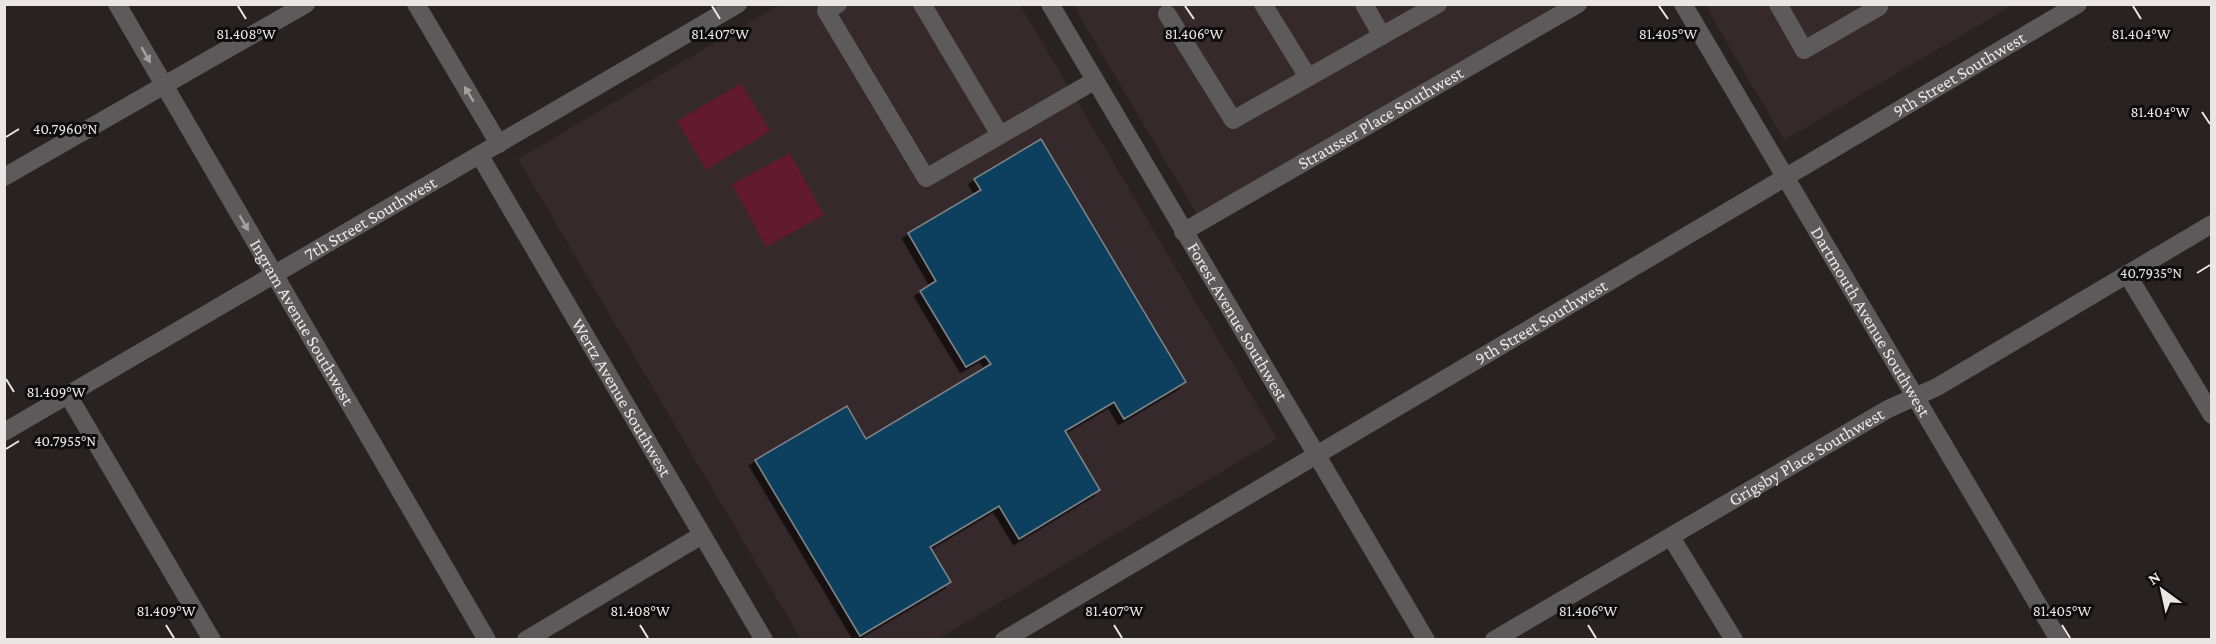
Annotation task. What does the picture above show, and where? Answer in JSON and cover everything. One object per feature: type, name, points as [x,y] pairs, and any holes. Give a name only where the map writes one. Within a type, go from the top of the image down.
[{"type":"street","name":"Ingram Avenue Southwest","points":[[117,4],[487,639]]},
{"type":"street","points":[[4,177],[306,4]]},
{"type":"street","points":[[416,4],[499,144]]},
{"type":"street","name":"7th Street Southwest","points":[[4,432],[738,4]]},
{"type":"street","points":[[838,4],[826,11],[926,178],[1094,81]]},
{"type":"street","points":[[922,4],[1000,135]]},
{"type":"street","name":"Forest Avenue Southwest","points":[[1050,4],[1316,457],[1426,639]]},
{"type":"street","points":[[1263,4],[1308,77]]},
{"type":"street","points":[[1364,4],[1382,36]]},
{"type":"street","points":[[1167,14],[1233,120],[1438,4]]},
{"type":"street","name":"Strausser Place Southwest","points":[[1183,232],[1578,4]]},
{"type":"street","name":"Dartmouth Avenue Southwest","points":[[1683,4],[2059,639]]},
{"type":"street","points":[[1778,4],[1804,50],[1879,7],[1877,4]]},
{"type":"street","name":"9th Street Southwest","points":[[1004,639],[1316,457],[2078,4]]},
{"type":"street","name":"Wertz Avenue Southwest","points":[[480,156],[764,639]]},
{"type":"street","name":"Grigsby Place Southwest","points":[[1494,639],[1888,409],[1937,387],[2211,224]]},
{"type":"street","points":[[2127,274],[2211,415]]},
{"type":"street","points":[[68,395],[212,639]]},
{"type":"street","points":[[526,639],[702,535]]},
{"type":"street","points":[[1671,537],[1734,639]]},
{"type":"shaded area","points":[[779,5],[1020,5],[1277,439],[938,639],[801,639],[518,159]]},
{"type":"shaded area","points":[[1073,5],[1557,5],[1197,214]]},
{"type":"shaded area","points":[[1705,5],[2013,5],[1784,140]]},
{"type":"shaded area","points":[[741,83],[770,131],[706,170],[677,121]]},
{"type":"shaded area","points":[[790,153],[824,215],[766,247],[732,184]]},
{"type":"building","points":[[1041,139],[1186,382],[1124,419],[1114,402],[1065,431],[1100,490],[1019,539],[999,506],[930,547],[951,582],[860,636],[755,460],[847,406],[866,439],[991,364],[985,356],[966,367],[920,291],[936,281],[908,233],[981,190],[974,179]]}]
